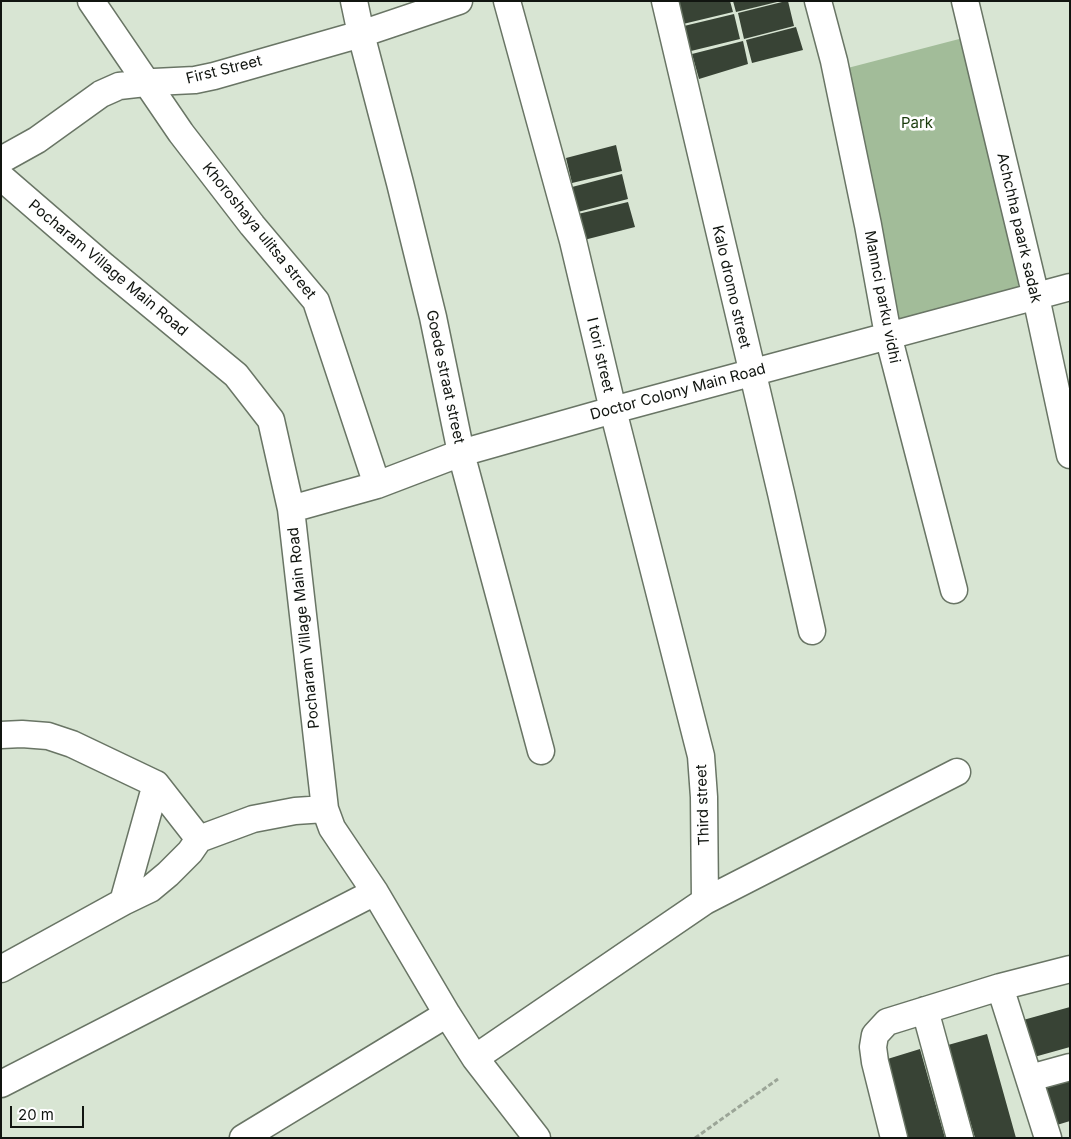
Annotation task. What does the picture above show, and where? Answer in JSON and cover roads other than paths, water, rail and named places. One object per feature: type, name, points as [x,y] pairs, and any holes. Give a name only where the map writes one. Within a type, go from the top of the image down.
[{"type":"street","name":"Khoroshaya ulitsa street","points":[[91,1],[187,141],[252,225],[316,301],[377,485]]},
{"type":"street","name":"Goede straat street","points":[[354,1],[433,317],[461,453],[541,751]]},
{"type":"street","name":"First Street","points":[[1,160],[37,140],[101,94],[119,86],[180,82],[214,76],[361,34],[459,1]]},
{"type":"street","name":"I tori street","points":[[507,1],[574,241],[613,410],[690,710]]},
{"type":"street","name":"Kalo dromo street","points":[[665,1],[812,631]]},
{"type":"street","name":"Mannci parku vidhi","points":[[818,1],[834,61],[868,225],[888,335],[954,590]]},
{"type":"street","name":"Achchha paark sadak","points":[[965,1],[1036,297],[1070,456]]},
{"type":"street","name":"Pocharam Village Main Road","points":[[1,177],[104,266],[236,374],[271,420],[291,509],[325,809],[332,828],[375,892],[475,1058],[537,1138]]},
{"type":"street","name":"Doctor Colony Main Road","points":[[291,509],[377,485],[461,453],[888,335],[1070,287]]},
{"type":"street","name":"Third street","points":[[690,710],[702,762],[705,901]]},
{"type":"street","points":[[1,735],[48,736],[72,744],[156,784],[199,839]]},
{"type":"street","points":[[475,1058],[705,901],[956,772]]},
{"type":"street","points":[[123,902],[156,784]]},
{"type":"street","points":[[1,969],[150,889],[173,868],[199,839],[253,819],[295,811],[325,809]]},
{"type":"street","points":[[1,1084],[375,892]]},
{"type":"street","points":[[894,1138],[875,1062],[874,1047],[875,1035],[887,1022],[1000,987],[1070,969]]},
{"type":"street","points":[[1000,987],[1030,1078],[1055,1135]]},
{"type":"street","points":[[924,1010],[960,1138]]},
{"type":"street","points":[[243,1138],[447,1014]]},
{"type":"street","points":[[1030,1078],[1070,1067]]},
{"type":"park label","name":"Park","points":[[917,123]]}]
